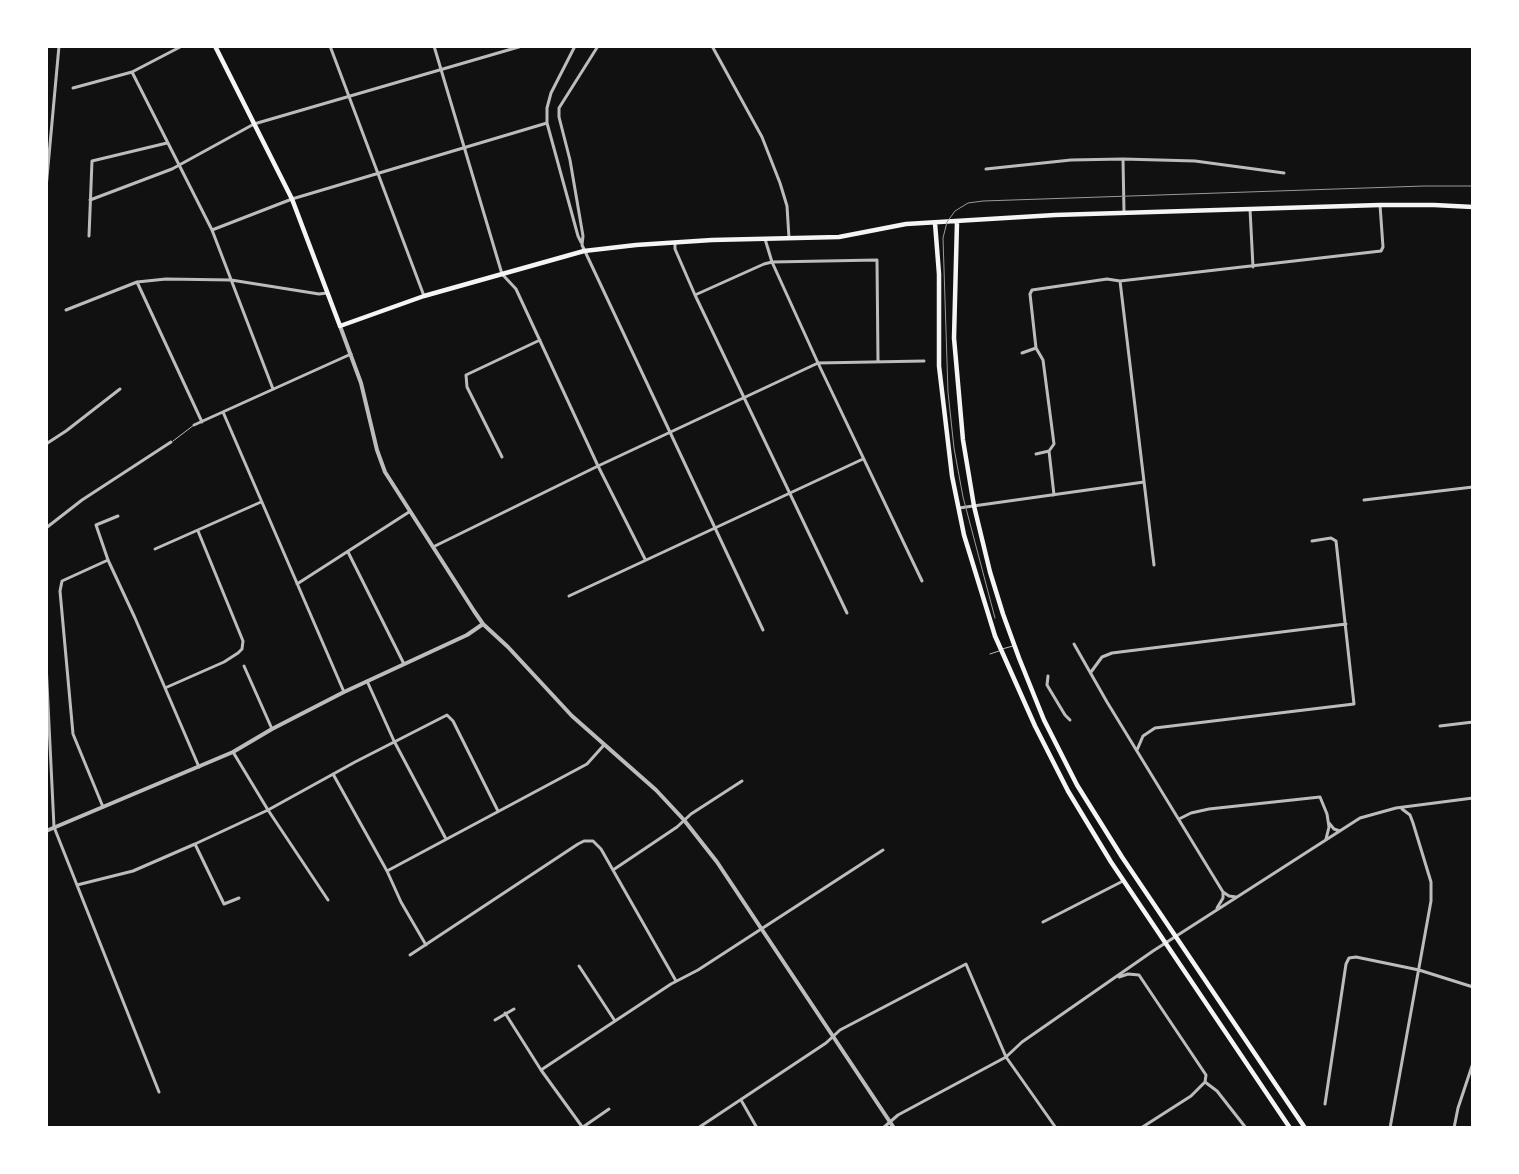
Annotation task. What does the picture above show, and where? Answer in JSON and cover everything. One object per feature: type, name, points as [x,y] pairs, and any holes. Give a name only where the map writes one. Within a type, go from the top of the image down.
[{"type":"main road","points":[[215,46],[292,199],[340,326],[424,296],[584,251],[675,242],[844,237],[888,226],[1124,212],[1434,204],[1473,207]]},
{"type":"main road","points":[[957,222],[954,338],[959,411],[974,506],[990,572],[1014,645],[1044,720],[1077,784],[1122,857],[1305,1128]]},
{"type":"main road","points":[[935,223],[939,274],[940,366],[958,508],[964,535],[1001,650],[1035,726],[1068,791],[1122,881],[1290,1128]]},
{"type":"street","points":[[46,188],[58,46]]},
{"type":"street","points":[[73,88],[132,72],[182,46]]},
{"type":"street","points":[[330,46],[424,296]]},
{"type":"street","points":[[434,46],[502,274],[516,289],[598,466],[645,560]]},
{"type":"street","points":[[90,200],[172,168],[254,124],[522,46]]},
{"type":"street","points":[[575,46],[551,93],[547,108],[547,123],[578,236],[763,630]]},
{"type":"street","points":[[582,243],[583,236],[570,160],[559,117],[559,108],[598,46]]},
{"type":"street","points":[[712,46],[762,137],[787,206],[789,238]]},
{"type":"street","points":[[132,72],[212,230],[273,389]]},
{"type":"street","points":[[212,230],[292,199],[547,123]]},
{"type":"street","points":[[89,236],[92,161],[167,143]]},
{"type":"street","points":[[986,169],[1071,160],[1122,159],[1195,161],[1284,174]]},
{"type":"street","points":[[1122,159],[1124,212]]},
{"type":"street","points":[[1036,454],[1049,451],[1054,444],[1043,360],[1036,348],[1030,294],[1032,290],[1107,279],[1120,281],[1381,251],[1383,247],[1380,205]]},
{"type":"street","points":[[1250,209],[1253,267]]},
{"type":"street","points":[[765,239],[772,262],[818,363],[922,581]]},
{"type":"street","points":[[675,242],[676,249],[696,294],[847,613]]},
{"type":"street","points":[[696,294],[772,262],[877,260],[878,361]]},
{"type":"street","points":[[66,310],[137,282],[166,279],[231,280],[319,294],[328,292]]},
{"type":"street","points":[[1120,281],[1154,565]]},
{"type":"street","points":[[137,282],[202,422]]},
{"type":"street","points":[[340,326],[361,383],[377,450],[385,472],[409,512],[484,624],[572,716],[656,790],[684,820],[717,862],[894,1128]]},
{"type":"street","points":[[502,457],[467,387],[466,375],[540,340]]},
{"type":"street","points":[[1022,353],[1036,348]]},
{"type":"street","points":[[194,425],[351,354]]},
{"type":"street","points":[[433,547],[598,466],[818,363],[924,361]]},
{"type":"street","points":[[46,444],[120,389]]},
{"type":"street","points":[[223,412],[344,692]]},
{"type":"street","points":[[46,528],[82,500],[170,442]]},
{"type":"street","points":[[1049,451],[1054,494]]},
{"type":"street","points":[[569,596],[863,459]]},
{"type":"street","points":[[958,508],[1144,482]]},
{"type":"street","points":[[1364,500],[1473,487]]},
{"type":"street","points":[[155,548],[261,502]]},
{"type":"street","points":[[297,584],[409,512]]},
{"type":"street","points":[[118,516],[96,526],[108,560],[199,767]]},
{"type":"street","points":[[165,688],[224,662],[238,654],[242,649],[243,641],[198,530]]},
{"type":"street","points":[[1137,750],[1143,736],[1155,728],[1354,704],[1336,541],[1331,538],[1312,541]]},
{"type":"street","points":[[348,552],[404,664]]},
{"type":"street","points":[[103,807],[73,734],[60,591],[62,581],[108,560]]},
{"type":"street","points":[[46,831],[233,752],[272,729],[344,692],[467,635],[484,624]]},
{"type":"street","points":[[1091,672],[1102,657],[1112,652],[1346,624]]},
{"type":"street","points":[[1074,644],[1223,892],[1229,896],[1237,897]]},
{"type":"street","points":[[46,664],[54,828],[159,1092]]},
{"type":"street","points":[[244,666],[272,729]]},
{"type":"street","points":[[1048,676],[1047,685],[1070,720]]},
{"type":"street","points":[[367,681],[394,741],[446,839]]},
{"type":"street","points":[[77,885],[133,871],[195,844],[268,810],[394,741],[447,715],[453,721],[498,811]]},
{"type":"street","points":[[1440,726],[1473,722]]},
{"type":"street","points":[[387,872],[588,764],[604,745]]},
{"type":"street","points":[[233,752],[268,810],[328,900]]},
{"type":"street","points":[[334,774],[387,872],[401,902],[426,944]]},
{"type":"street","points":[[613,870],[742,781]]},
{"type":"street","points":[[1180,819],[1191,813],[1209,809],[1320,797],[1328,822],[1328,834],[1325,840]]},
{"type":"street","points":[[883,1128],[898,1115],[1006,1058],[1022,1042],[1176,936],[1360,818],[1396,808],[1473,798]]},
{"type":"street","points":[[1390,1128],[1431,901],[1431,882],[1410,815],[1402,809],[1396,808]]},
{"type":"street","points":[[1328,822],[1334,829],[1340,831]]},
{"type":"street","points":[[410,955],[578,844],[589,841],[596,842],[602,849],[676,981]]},
{"type":"street","points":[[195,844],[224,904],[239,898]]},
{"type":"street","points":[[541,1070],[676,981],[698,970],[884,850]]},
{"type":"street","points":[[1043,922],[1122,881]]},
{"type":"street","points":[[1215,911],[1223,898],[1223,892]]},
{"type":"street","points":[[1325,1104],[1346,964],[1349,958],[1356,957],[1419,970],[1473,987]]},
{"type":"street","points":[[698,1128],[840,1030],[966,964],[1006,1058],[1056,1128]]},
{"type":"street","points":[[579,966],[615,1021]]},
{"type":"street","points":[[1116,977],[1128,974],[1139,975],[1206,1075],[1205,1082],[1191,1096],[1141,1128]]},
{"type":"street","points":[[495,1020],[514,1009]]},
{"type":"street","points":[[505,1014],[541,1070],[583,1127],[609,1109]]},
{"type":"street","points":[[1454,1128],[1458,1108],[1473,1063]]},
{"type":"street","points":[[1205,1082],[1217,1091],[1246,1128]]},
{"type":"street","points":[[741,1100],[757,1128]]},
{"type":"lane","points":[[170,442],[194,425]]},
{"type":"lane","points":[[990,654],[1014,645]]},
{"type":"tram line","points":[[995,618],[963,497],[954,448],[948,392],[943,238],[947,222],[955,211],[968,203],[983,201],[1473,186]]}]
